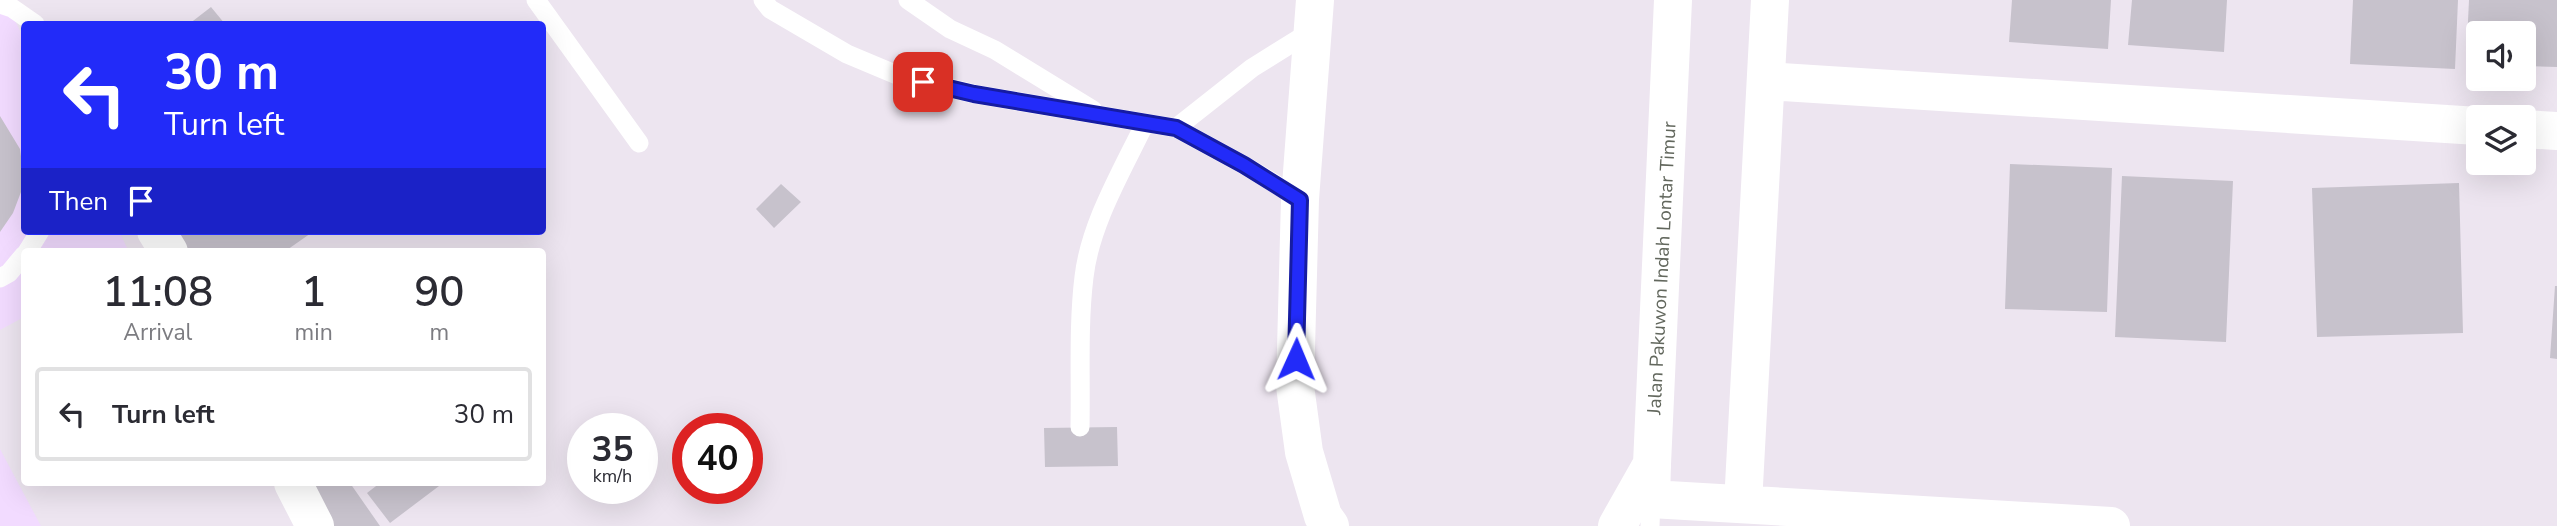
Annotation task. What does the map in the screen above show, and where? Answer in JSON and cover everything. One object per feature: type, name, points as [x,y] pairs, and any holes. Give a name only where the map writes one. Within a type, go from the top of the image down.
[{"type":"street","name":"Jalan Pakuwon Indah Lontar Timur","points":[[1617,526],[1651,496],[1673,0]]},
{"type":"street","points":[[1743,504],[1770,0]]},
{"type":"street","points":[[1314,15],[1300,200],[1295,386],[1304,452],[1323,516],[1330,526]]},
{"type":"street","points":[[1766,81],[2466,125]]},
{"type":"street","points":[[2536,130],[2557,131]]},
{"type":"street","points":[[295,486],[315,526]]},
{"type":"street","points":[[1651,496],[2111,526]]},
{"type":"lane","points":[[536,0],[639,143]]},
{"type":"lane","points":[[763,0],[770,9],[847,54],[897,75],[974,94],[1176,128],[1244,165],[1300,200]]},
{"type":"lane","points":[[908,0],[950,29],[995,50],[1103,116]]},
{"type":"lane","points":[[0,4],[12,8],[31,21]]},
{"type":"lane","points":[[1176,128],[1314,15]]},
{"type":"lane","points":[[1080,427],[1084,276],[1094,237],[1112,191],[1145,123]]},
{"type":"lane","points":[[0,278],[9,273],[21,260]]},
{"type":"shaded area","points":[[0,0],[5,0],[21,33],[21,235],[121,235],[127,248],[21,248],[21,319],[0,330]]},
{"type":"shaded area","points":[[0,449],[41,526],[0,526]]},
{"type":"building","points":[[2012,0],[2111,0],[2108,49],[2009,42]]},
{"type":"building","points":[[2132,0],[2227,0],[2224,52],[2128,45]]},
{"type":"building","points":[[2353,0],[2458,0],[2455,69],[2350,64]]},
{"type":"building","points":[[2469,0],[2557,0],[2557,67],[2536,66],[2536,21],[2468,21]]},
{"type":"building","points":[[211,7],[223,21],[193,21]]},
{"type":"building","points":[[0,116],[20,149],[21,192],[13,213],[0,232]]},
{"type":"building","points":[[2010,164],[2112,168],[2107,312],[2005,309]]},
{"type":"building","points":[[2122,176],[2233,181],[2226,342],[2115,337]]},
{"type":"building","points":[[2459,183],[2463,333],[2317,337],[2312,188]]},
{"type":"building","points":[[781,184],[801,202],[774,228],[756,209]]},
{"type":"building","points":[[174,235],[308,235],[290,248],[182,248]]},
{"type":"building","points":[[2557,286],[2557,359],[2550,358]]},
{"type":"building","points":[[1117,427],[1118,466],[1045,467],[1044,428]]},
{"type":"building","points":[[311,486],[352,486],[380,526],[333,526]]},
{"type":"building","points":[[376,486],[439,486],[390,523],[367,493]]},
{"type":"route","points":[[923,82],[974,94],[1176,128],[1244,165],[1300,200],[1296,359]]}]
